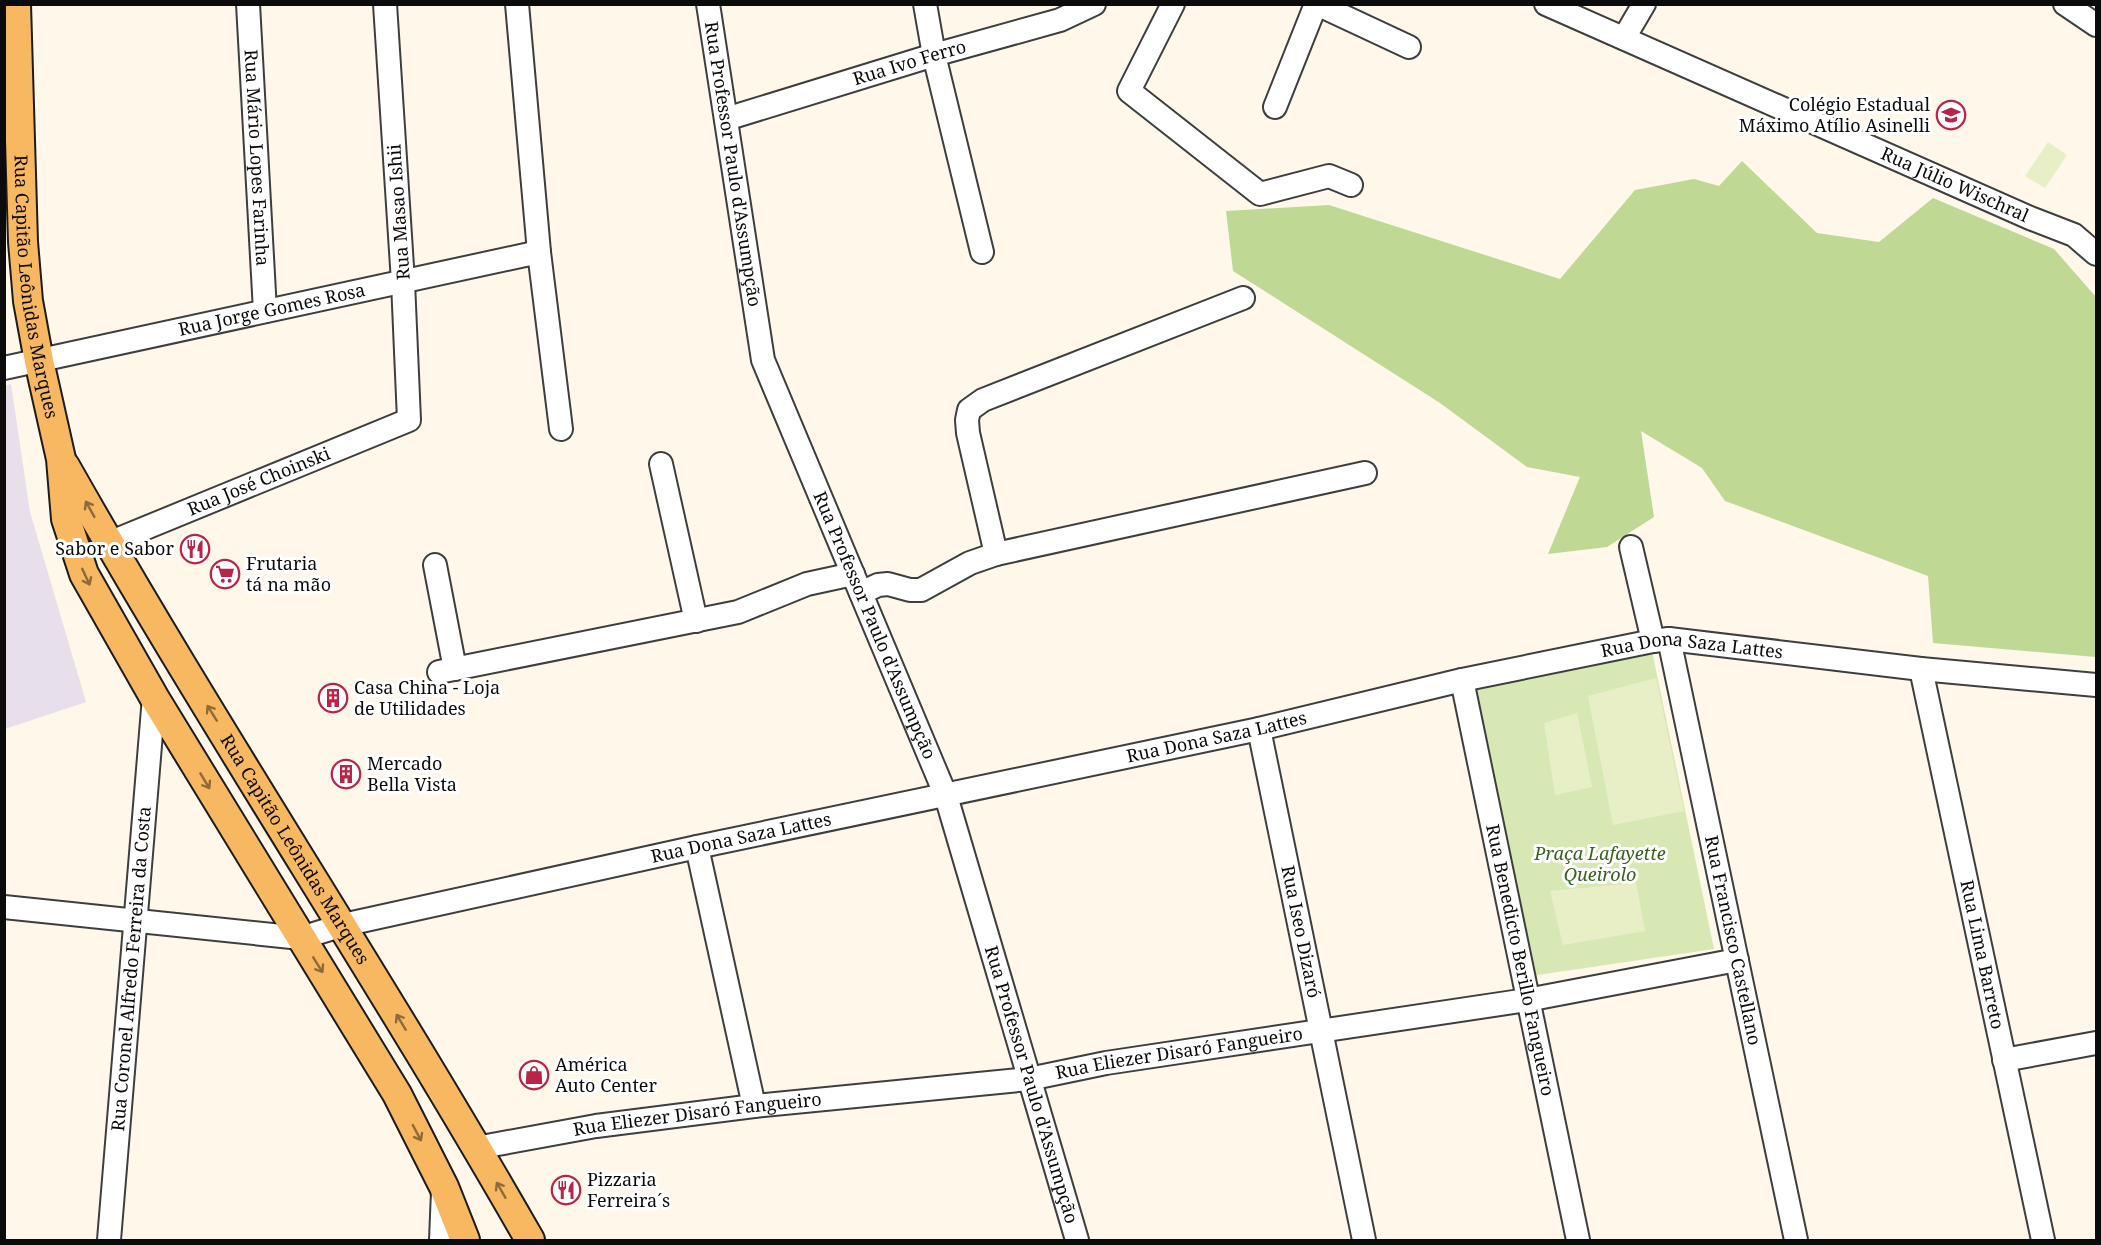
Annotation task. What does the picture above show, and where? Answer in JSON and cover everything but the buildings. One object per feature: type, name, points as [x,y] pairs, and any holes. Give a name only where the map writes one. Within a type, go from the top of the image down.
[{"type":"main road","name":"Rua Capitão Leônidas Marques","points":[[16,4],[23,242],[28,301],[39,361],[62,459],[66,519],[84,574],[154,697],[397,1094],[444,1187],[465,1240]]},
{"type":"main road","name":"Rua Capitão Leônidas Marques","points":[[62,459],[128,578],[343,925],[530,1240]]},
{"type":"street","name":"Rua Mário Lopes Farinha","points":[[248,4],[266,311]]},
{"type":"street","name":"Rua Masao Ishii","points":[[385,4],[403,282],[409,420]]},
{"type":"street","points":[[517,4],[539,252],[561,429]]},
{"type":"street","name":"Rua Professor Paulo d'Assumpção","points":[[708,4],[763,360],[946,796],[1077,1240]]},
{"type":"street","points":[[925,4],[934,55],[982,252]]},
{"type":"street","name":"Rua Ivo Ferro","points":[[726,119],[934,55],[1060,20],[1094,4]]},
{"type":"street","points":[[1173,4],[1130,91],[1260,194],[1329,176],[1351,185]]},
{"type":"street","points":[[1275,106],[1317,4],[1409,47]]},
{"type":"street","name":"Rua Júlio Wischral","points":[[1546,4],[2030,218],[2074,235],[2097,254]]},
{"type":"street","points":[[1624,38],[1644,4]]},
{"type":"street","points":[[2065,4],[2097,25]]},
{"type":"street","name":"Rua Jorge Gomes Rosa","points":[[4,368],[539,252]]},
{"type":"street","points":[[996,554],[968,433],[969,410],[983,400],[1243,298]]},
{"type":"street","name":"Rua José Choinski","points":[[109,543],[409,420]]},
{"type":"street","points":[[661,464],[696,621]]},
{"type":"street","points":[[435,566],[447,670],[749,609],[815,581],[888,584],[910,590],[921,590],[970,563],[996,554],[1365,473]]},
{"type":"street","name":"Rua Francisco Castellano","points":[[1631,547],[1661,640],[1737,960],[1796,1240]]},
{"type":"street","name":"Rua Dona Saza Lattes","points":[[301,938],[343,925],[697,847],[1259,729],[1462,680],[1661,640],[1921,669],[2097,685]]},
{"type":"street","name":"Rua Lima Barreto","points":[[1921,669],[2043,1240]]},
{"type":"street","name":"Rua Benedicto Berillo Fangueiro","points":[[1462,680],[1578,1240]]},
{"type":"street","name":"Rua Coronel Alfredo Ferreira da Costa","points":[[109,1240],[154,697]]},
{"type":"street","name":"Rua Iseo Dizaró","points":[[1259,729],[1364,1240]]},
{"type":"street","points":[[697,847],[754,1106]]},
{"type":"street","points":[[4,907],[301,938]]},
{"type":"street","name":"Rua Eliezer Disaró Fangueiro","points":[[476,1148],[596,1126],[754,1106],[1029,1079],[1106,1064],[1527,1000],[1737,960]]},
{"type":"street","points":[[2004,1060],[2097,1043]]},
{"type":"street","points":[[441,1240],[444,1187]]},
{"type":"shaded area","points":[[11,384],[30,512],[86,702],[5,729],[4,386]]},
{"type":"green space","points":[[2048,142],[2067,155],[2045,188],[2025,176]]},
{"type":"green space","points":[[1742,161],[1817,233],[1879,242],[1933,198],[2054,249],[2096,297],[2096,657],[1933,643],[1928,576],[1725,501],[1702,468],[1641,431],[1654,517],[1607,547],[1548,554],[1580,477],[1527,467],[1440,403],[1233,271],[1226,211],[1329,205],[1560,279],[1635,190],[1694,179],[1719,186]]},
{"type":"green space","name":"Praça Lafayette Queirolo","points":[[1652,651],[1714,949],[1524,977],[1473,691]]},
{"type":"green space","points":[[1656,678],[1684,811],[1613,825],[1588,696]]},
{"type":"green space","points":[[1577,713],[1592,787],[1555,795],[1544,723]]},
{"type":"green space","points":[[1636,883],[1645,931],[1563,945],[1550,891]]},
{"type":"place","name":"Colégio Estadual Máximo Atílio Asinelli","points":[[1951,115]]},
{"type":"place","name":"Sabor e Sabor","points":[[195,549]]},
{"type":"place","name":"Frutaria tá na mão","points":[[225,574]]},
{"type":"place","name":"Casa China - Loja de Utilidades","points":[[333,698]]},
{"type":"place","name":"Mercado Bella Vista","points":[[346,774]]},
{"type":"place","name":"América Auto Center","points":[[534,1075]]},
{"type":"place","name":"Pizzaria Ferreira´s","points":[[566,1190]]}]
